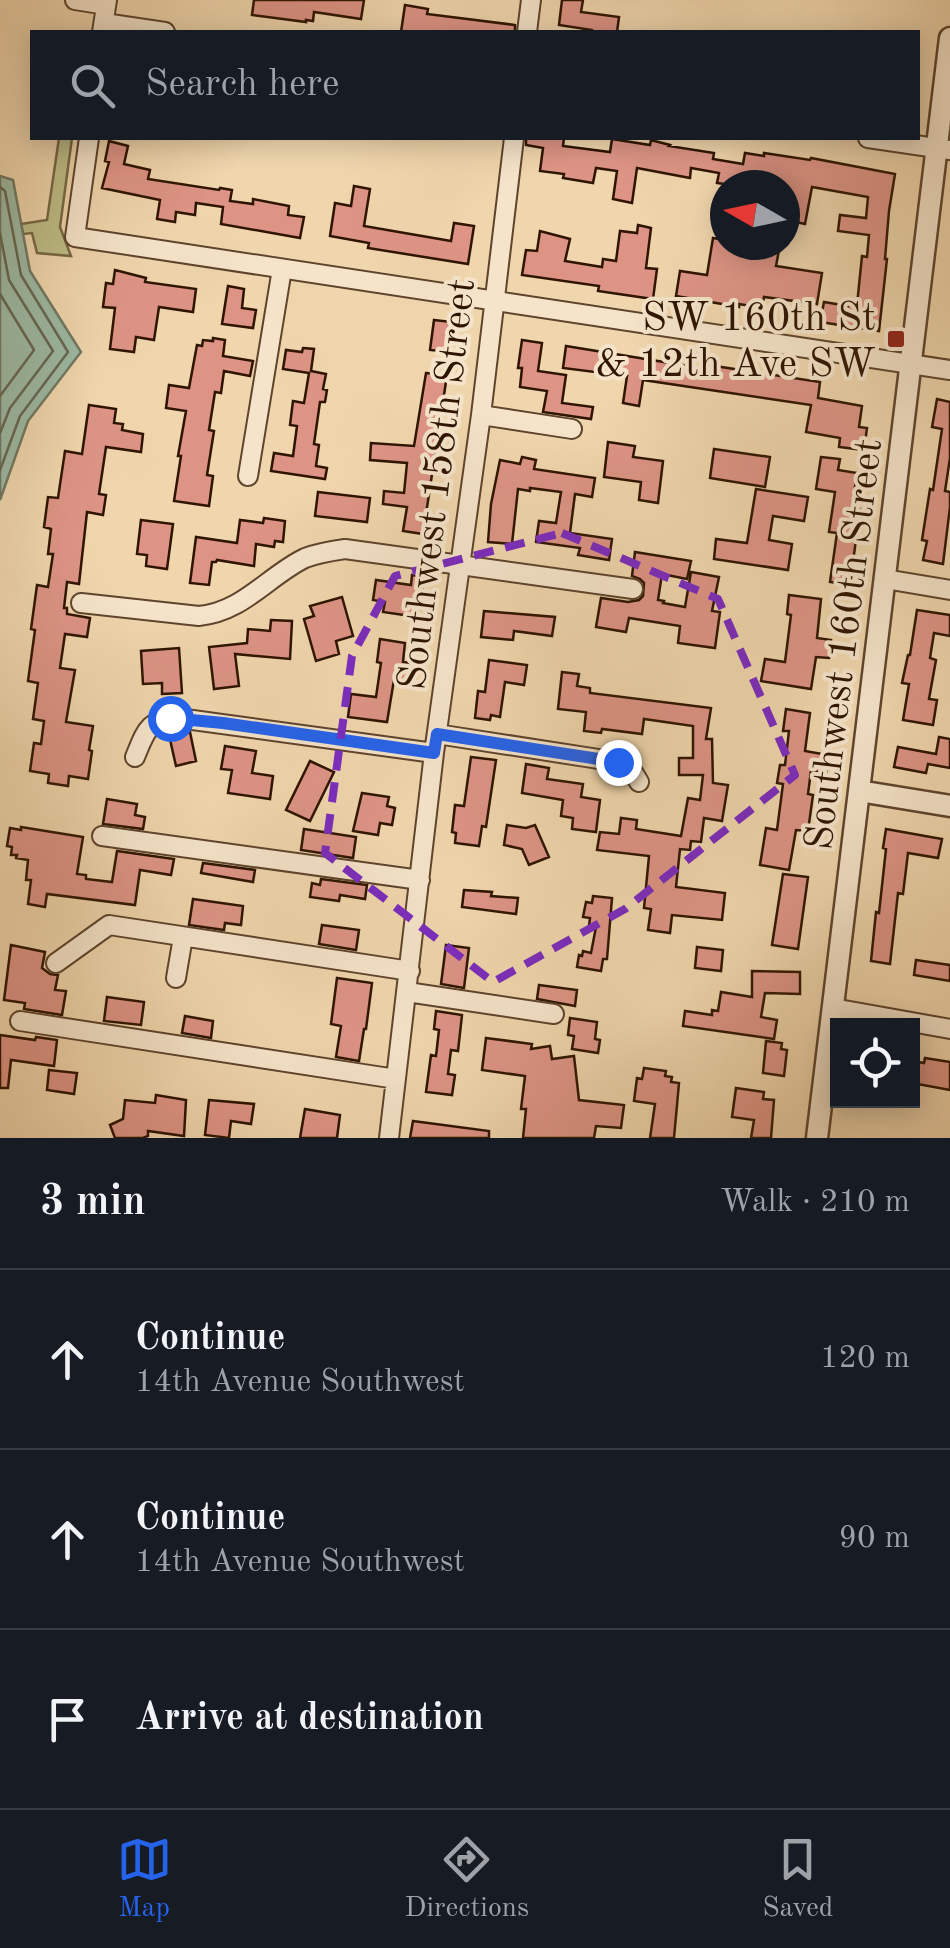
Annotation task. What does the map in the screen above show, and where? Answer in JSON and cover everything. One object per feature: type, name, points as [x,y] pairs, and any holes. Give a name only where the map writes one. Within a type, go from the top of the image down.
[{"type":"street","points":[[75,0],[105,15],[158,30]]},
{"type":"street","points":[[527,30],[531,0]]},
{"type":"street","name":"Southwest 160th Street","points":[[817,1138],[911,363],[943,149],[950,38]]},
{"type":"street","points":[[89,140],[75,237],[950,370]]},
{"type":"street","name":"Southwest 158th Street","points":[[389,1138],[434,753],[514,140]]},
{"type":"street","points":[[882,140],[943,149]]},
{"type":"street","points":[[248,476],[282,269]]},
{"type":"street","points":[[481,415],[572,429]]},
{"type":"street","points":[[81,603],[212,615],[243,602],[302,560],[345,549],[633,590]]},
{"type":"street","points":[[885,578],[950,590]]},
{"type":"street","points":[[135,757],[152,725],[178,718],[434,753]]},
{"type":"street","points":[[437,734],[618,762],[631,769],[639,782]]},
{"type":"street","points":[[859,791],[950,806]]},
{"type":"street","points":[[102,836],[420,880]]},
{"type":"street","points":[[56,964],[109,926],[410,971]]},
{"type":"street","points":[[176,978],[183,937]]},
{"type":"street","points":[[408,992],[554,1014]]},
{"type":"street","points":[[833,1008],[950,1029]]},
{"type":"street","points":[[20,1021],[396,1079]]},
{"type":"highlighted area","points":[[562,533],[718,599],[795,775],[625,909],[493,982],[325,853],[352,656],[395,576]]},
{"type":"green space","points":[[59,140],[72,140],[60,227],[71,256],[37,253],[32,233],[23,234],[21,224],[47,220]]},
{"type":"water","points":[[0,176],[13,180],[30,271],[81,352],[28,421],[0,500]]},
{"type":"building","points":[[254,0],[364,0],[361,19],[314,12],[313,21],[306,22],[252,15]]},
{"type":"building","points":[[562,0],[583,0],[581,12],[619,17],[617,30],[559,25]]},
{"type":"building","points":[[405,5],[428,9],[427,14],[515,25],[515,30],[401,30]]},
{"type":"building","points":[[526,140],[564,140],[563,146],[610,152],[612,140],[650,145],[651,140],[714,153],[713,159],[743,164],[745,153],[764,153],[895,174],[879,331],[820,322],[824,302],[857,305],[862,256],[867,257],[869,235],[838,231],[840,215],[866,218],[868,197],[812,187],[805,224],[800,223],[800,170],[710,171],[691,168],[690,178],[637,168],[632,203],[613,199],[617,171],[596,168],[593,183],[540,171],[543,148],[526,145]]},
{"type":"building","points":[[109,141],[128,146],[124,164],[150,170],[148,179],[232,190],[230,201],[253,204],[253,199],[289,206],[288,215],[304,217],[300,238],[221,224],[223,207],[196,203],[195,215],[176,212],[175,222],[157,219],[160,200],[102,188],[109,162],[105,161]]},
{"type":"building","points":[[354,186],[370,189],[364,226],[451,241],[454,223],[474,226],[468,264],[368,248],[369,243],[330,236],[335,203],[351,206]]},
{"type":"building","points":[[638,225],[651,228],[646,268],[657,269],[653,299],[598,291],[599,286],[522,275],[526,250],[537,251],[540,231],[570,239],[565,261],[602,267],[603,259],[616,261],[620,231],[637,233]]},
{"type":"building","points":[[710,256],[710,260],[777,260],[776,266],[822,273],[817,304],[764,297],[762,308],[739,307],[676,296],[680,271],[707,275]]},
{"type":"building","points":[[115,270],[146,278],[145,282],[196,289],[193,312],[159,307],[154,340],[136,337],[134,352],[110,349],[115,308],[103,307],[106,283],[113,284]]},
{"type":"building","points":[[228,286],[244,289],[242,308],[256,310],[253,328],[222,324]]},
{"type":"building","points":[[434,320],[452,322],[449,352],[430,350]]},
{"type":"building","points":[[213,338],[225,340],[223,356],[253,361],[250,376],[224,371],[221,393],[215,392],[209,430],[214,431],[207,475],[213,476],[209,506],[174,501],[186,411],[166,408],[169,385],[189,388],[197,345]]},
{"type":"building","points":[[522,340],[542,343],[538,371],[566,375],[562,403],[593,407],[591,419],[543,412],[547,391],[520,387]]},
{"type":"building","points":[[566,346],[820,382],[818,398],[862,406],[859,427],[867,428],[864,450],[839,447],[840,438],[806,432],[811,405],[643,380],[639,406],[623,403],[627,376],[563,368]]},
{"type":"building","points":[[303,348],[314,349],[311,371],[326,374],[325,402],[320,402],[314,444],[319,445],[316,466],[327,468],[325,479],[271,471],[274,453],[293,456],[297,426],[290,425],[293,401],[304,403],[309,373],[283,369],[286,350],[302,352]]},
{"type":"building","points":[[426,373],[447,375],[423,534],[403,531],[407,507],[383,504],[384,491],[404,493],[407,463],[370,460],[371,443],[414,446]]},
{"type":"building","points":[[937,399],[950,402],[950,458],[945,491],[950,492],[950,507],[943,564],[923,560],[927,541],[922,540],[942,429],[932,427]]},
{"type":"building","points":[[89,405],[116,409],[114,423],[123,424],[122,430],[143,434],[141,452],[106,447],[99,494],[106,495],[103,515],[87,512],[79,584],[67,582],[67,614],[90,618],[87,637],[65,634],[60,668],[75,670],[66,722],[93,726],[88,779],[69,776],[68,786],[48,783],[49,774],[30,771],[34,743],[41,744],[44,721],[33,719],[38,683],[28,681],[37,585],[48,587],[53,554],[48,554],[51,529],[44,527],[48,497],[58,498],[65,451],[82,454]]},
{"type":"building","points":[[608,442],[635,446],[633,457],[663,461],[658,503],[639,500],[641,482],[604,477]]},
{"type":"building","points":[[714,449],[770,457],[765,487],[710,478]]},
{"type":"building","points":[[522,457],[536,460],[534,469],[595,478],[592,497],[575,494],[570,533],[612,539],[609,560],[578,555],[580,548],[536,542],[539,521],[556,523],[561,492],[518,489],[512,544],[488,542],[500,460],[520,464]]},
{"type":"building","points":[[821,457],[840,459],[838,470],[857,473],[852,508],[860,509],[850,585],[830,582],[837,533],[829,532],[835,492],[816,489]]},
{"type":"building","points":[[756,489],[808,497],[804,521],[773,516],[769,540],[792,544],[788,570],[714,559],[716,539],[747,543]]},
{"type":"building","points":[[318,492],[370,498],[367,522],[315,516]]},
{"type":"building","points":[[264,518],[285,521],[283,542],[275,541],[274,547],[256,544],[254,566],[212,562],[209,585],[190,583],[196,537],[237,543],[240,520],[263,523]]},
{"type":"building","points":[[141,520],[173,524],[167,569],[146,566],[147,555],[137,554]]},
{"type":"building","points":[[635,552],[691,561],[687,579],[662,574],[658,600],[663,603],[685,607],[691,572],[719,577],[712,611],[720,612],[715,648],[678,643],[680,626],[629,618],[626,632],[596,627],[601,598],[628,602],[643,596],[644,583],[632,576]]},
{"type":"building","points":[[412,575],[424,577],[418,617],[383,612],[385,602],[373,600],[376,580],[411,585]]},
{"type":"building","points":[[789,595],[821,599],[817,638],[831,640],[829,658],[816,657],[811,689],[761,681],[765,659],[785,662],[791,615],[787,614]]},
{"type":"building","points":[[342,597],[353,636],[336,641],[339,654],[316,661],[304,619],[314,616],[310,606]]},
{"type":"building","points":[[917,610],[950,615],[950,636],[934,633],[930,658],[936,660],[929,699],[937,700],[933,725],[903,720],[909,684],[902,683]]},
{"type":"building","points":[[484,611],[555,617],[552,636],[514,631],[513,640],[481,637]]},
{"type":"building","points":[[271,620],[292,621],[290,659],[235,654],[239,686],[214,689],[209,647],[247,643],[248,629],[270,631]]},
{"type":"building","points":[[380,639],[405,643],[403,662],[411,663],[408,682],[394,680],[387,722],[348,717],[351,694],[376,697]]},
{"type":"building","points":[[179,648],[182,693],[162,694],[162,683],[143,684],[141,651]]},
{"type":"building","points":[[489,660],[527,665],[524,685],[505,682],[500,717],[491,715],[490,720],[475,718],[478,691],[485,692]]},
{"type":"building","points":[[562,672],[579,674],[577,686],[590,688],[590,693],[711,708],[706,739],[712,739],[713,783],[728,785],[722,821],[704,818],[701,842],[691,841],[690,850],[680,849],[676,887],[725,893],[722,920],[672,915],[670,933],[648,930],[651,909],[644,908],[649,856],[597,850],[600,832],[619,834],[621,818],[637,820],[636,829],[681,836],[688,798],[700,800],[703,775],[679,775],[679,758],[693,758],[693,726],[644,719],[642,734],[584,731],[586,712],[558,709]]},
{"type":"building","points":[[786,709],[810,713],[805,751],[828,755],[826,773],[811,771],[808,794],[813,795],[808,831],[796,830],[789,870],[760,865],[766,828],[777,830],[783,784],[777,783],[780,765],[785,765],[789,731],[783,731]]},
{"type":"building","points":[[190,732],[196,761],[176,766],[169,735]]},
{"type":"building","points":[[939,737],[950,739],[950,768],[928,764],[926,773],[894,767],[898,747],[936,754]]},
{"type":"building","points":[[225,746],[256,751],[252,773],[273,776],[270,799],[228,793],[232,770],[221,769]]},
{"type":"building","points":[[471,757],[496,760],[486,827],[482,826],[479,846],[455,843],[456,833],[452,832],[455,805],[464,806]]},
{"type":"building","points":[[310,761],[334,772],[310,821],[286,810]]},
{"type":"building","points":[[526,764],[549,768],[547,779],[583,784],[581,797],[600,800],[596,832],[572,829],[573,818],[561,816],[563,800],[522,793]]},
{"type":"building","points":[[362,793],[389,797],[387,806],[395,808],[392,825],[380,823],[378,835],[353,831]]},
{"type":"building","points":[[107,799],[137,804],[135,815],[145,817],[143,829],[103,824]]},
{"type":"building","points":[[507,825],[535,825],[549,857],[529,865],[522,849],[504,845]]},
{"type":"building","points":[[10,828],[83,837],[77,874],[86,875],[86,879],[112,882],[117,851],[174,859],[171,875],[140,870],[135,905],[47,894],[45,907],[28,904],[28,860],[11,855],[12,847],[7,846]]},
{"type":"building","points":[[304,829],[356,837],[353,858],[301,850]]},
{"type":"building","points":[[886,829],[942,839],[938,858],[908,853],[903,894],[898,893],[890,964],[871,961]]},
{"type":"building","points":[[203,863],[255,870],[253,882],[201,873]]},
{"type":"building","points":[[783,874],[808,877],[798,949],[772,945]]},
{"type":"building","points":[[321,879],[367,885],[365,899],[340,895],[339,901],[310,897],[312,883],[320,885]]},
{"type":"building","points":[[464,890],[518,898],[516,914],[462,907]]},
{"type":"building","points":[[593,896],[612,898],[607,959],[603,959],[601,971],[577,967],[583,951],[591,953],[596,927],[589,926],[590,918],[583,917],[586,902],[592,903]]},
{"type":"building","points":[[193,899],[243,906],[241,925],[225,923],[224,930],[189,925]]},
{"type":"building","points":[[322,925],[359,930],[356,950],[319,944]]},
{"type":"building","points":[[11,945],[45,952],[42,968],[58,975],[55,990],[66,991],[62,1015],[24,1009],[25,1003],[4,1000]]},
{"type":"building","points":[[446,945],[469,948],[464,988],[441,984]]},
{"type":"building","points":[[697,947],[723,950],[721,971],[695,968]]},
{"type":"building","points":[[916,960],[950,965],[950,981],[914,975]]},
{"type":"building","points":[[752,971],[800,972],[800,994],[765,993],[761,1017],[777,1020],[774,1039],[683,1026],[685,1011],[712,1015],[712,1010],[718,1011],[721,992],[752,997]]},
{"type":"building","points":[[337,978],[372,983],[359,1061],[336,1057],[341,1026],[331,1024]]},
{"type":"building","points":[[539,985],[577,990],[575,1006],[537,999]]},
{"type":"building","points":[[107,997],[144,1002],[141,1025],[104,1021]]},
{"type":"building","points":[[436,1011],[462,1015],[458,1051],[451,1050],[448,1074],[455,1075],[452,1095],[426,1092],[431,1055],[436,1056]]},
{"type":"building","points":[[185,1016],[213,1021],[211,1038],[182,1033]]},
{"type":"building","points":[[570,1018],[597,1022],[598,1053],[572,1049],[574,1036],[568,1035]]},
{"type":"building","points":[[0,1035],[57,1040],[54,1066],[11,1060],[8,1088],[0,1088]]},
{"type":"building","points":[[486,1038],[532,1044],[531,1049],[550,1046],[552,1059],[574,1056],[579,1100],[624,1105],[621,1128],[596,1126],[594,1138],[523,1138],[525,1076],[482,1070]]},
{"type":"building","points":[[766,1041],[782,1043],[781,1049],[787,1050],[784,1076],[763,1073]]},
{"type":"building","points":[[925,1058],[950,1062],[950,1090],[920,1084],[920,1062],[924,1063]]},
{"type":"building","points":[[644,1068],[666,1071],[671,1082],[679,1083],[674,1138],[650,1138],[655,1104],[634,1101],[637,1078],[642,1079]]},
{"type":"building","points":[[49,1070],[77,1073],[74,1094],[47,1090]]},
{"type":"building","points":[[736,1088],[764,1092],[763,1099],[774,1100],[771,1138],[751,1138],[754,1120],[732,1117]]},
{"type":"building","points":[[156,1095],[186,1100],[184,1136],[148,1131],[143,1138],[115,1138],[110,1125],[123,1119],[125,1100],[155,1103]]},
{"type":"building","points":[[209,1100],[254,1104],[251,1124],[231,1121],[229,1138],[205,1135]]},
{"type":"building","points":[[305,1109],[340,1115],[337,1138],[300,1138]]},
{"type":"building","points":[[413,1121],[489,1131],[489,1138],[410,1138]]},
{"type":"place","name":"SW 160th St & 12th Ave SW","points":[[896,339]]},
{"type":"route","points":[[170,718],[434,753],[437,734],[618,762]]}]
